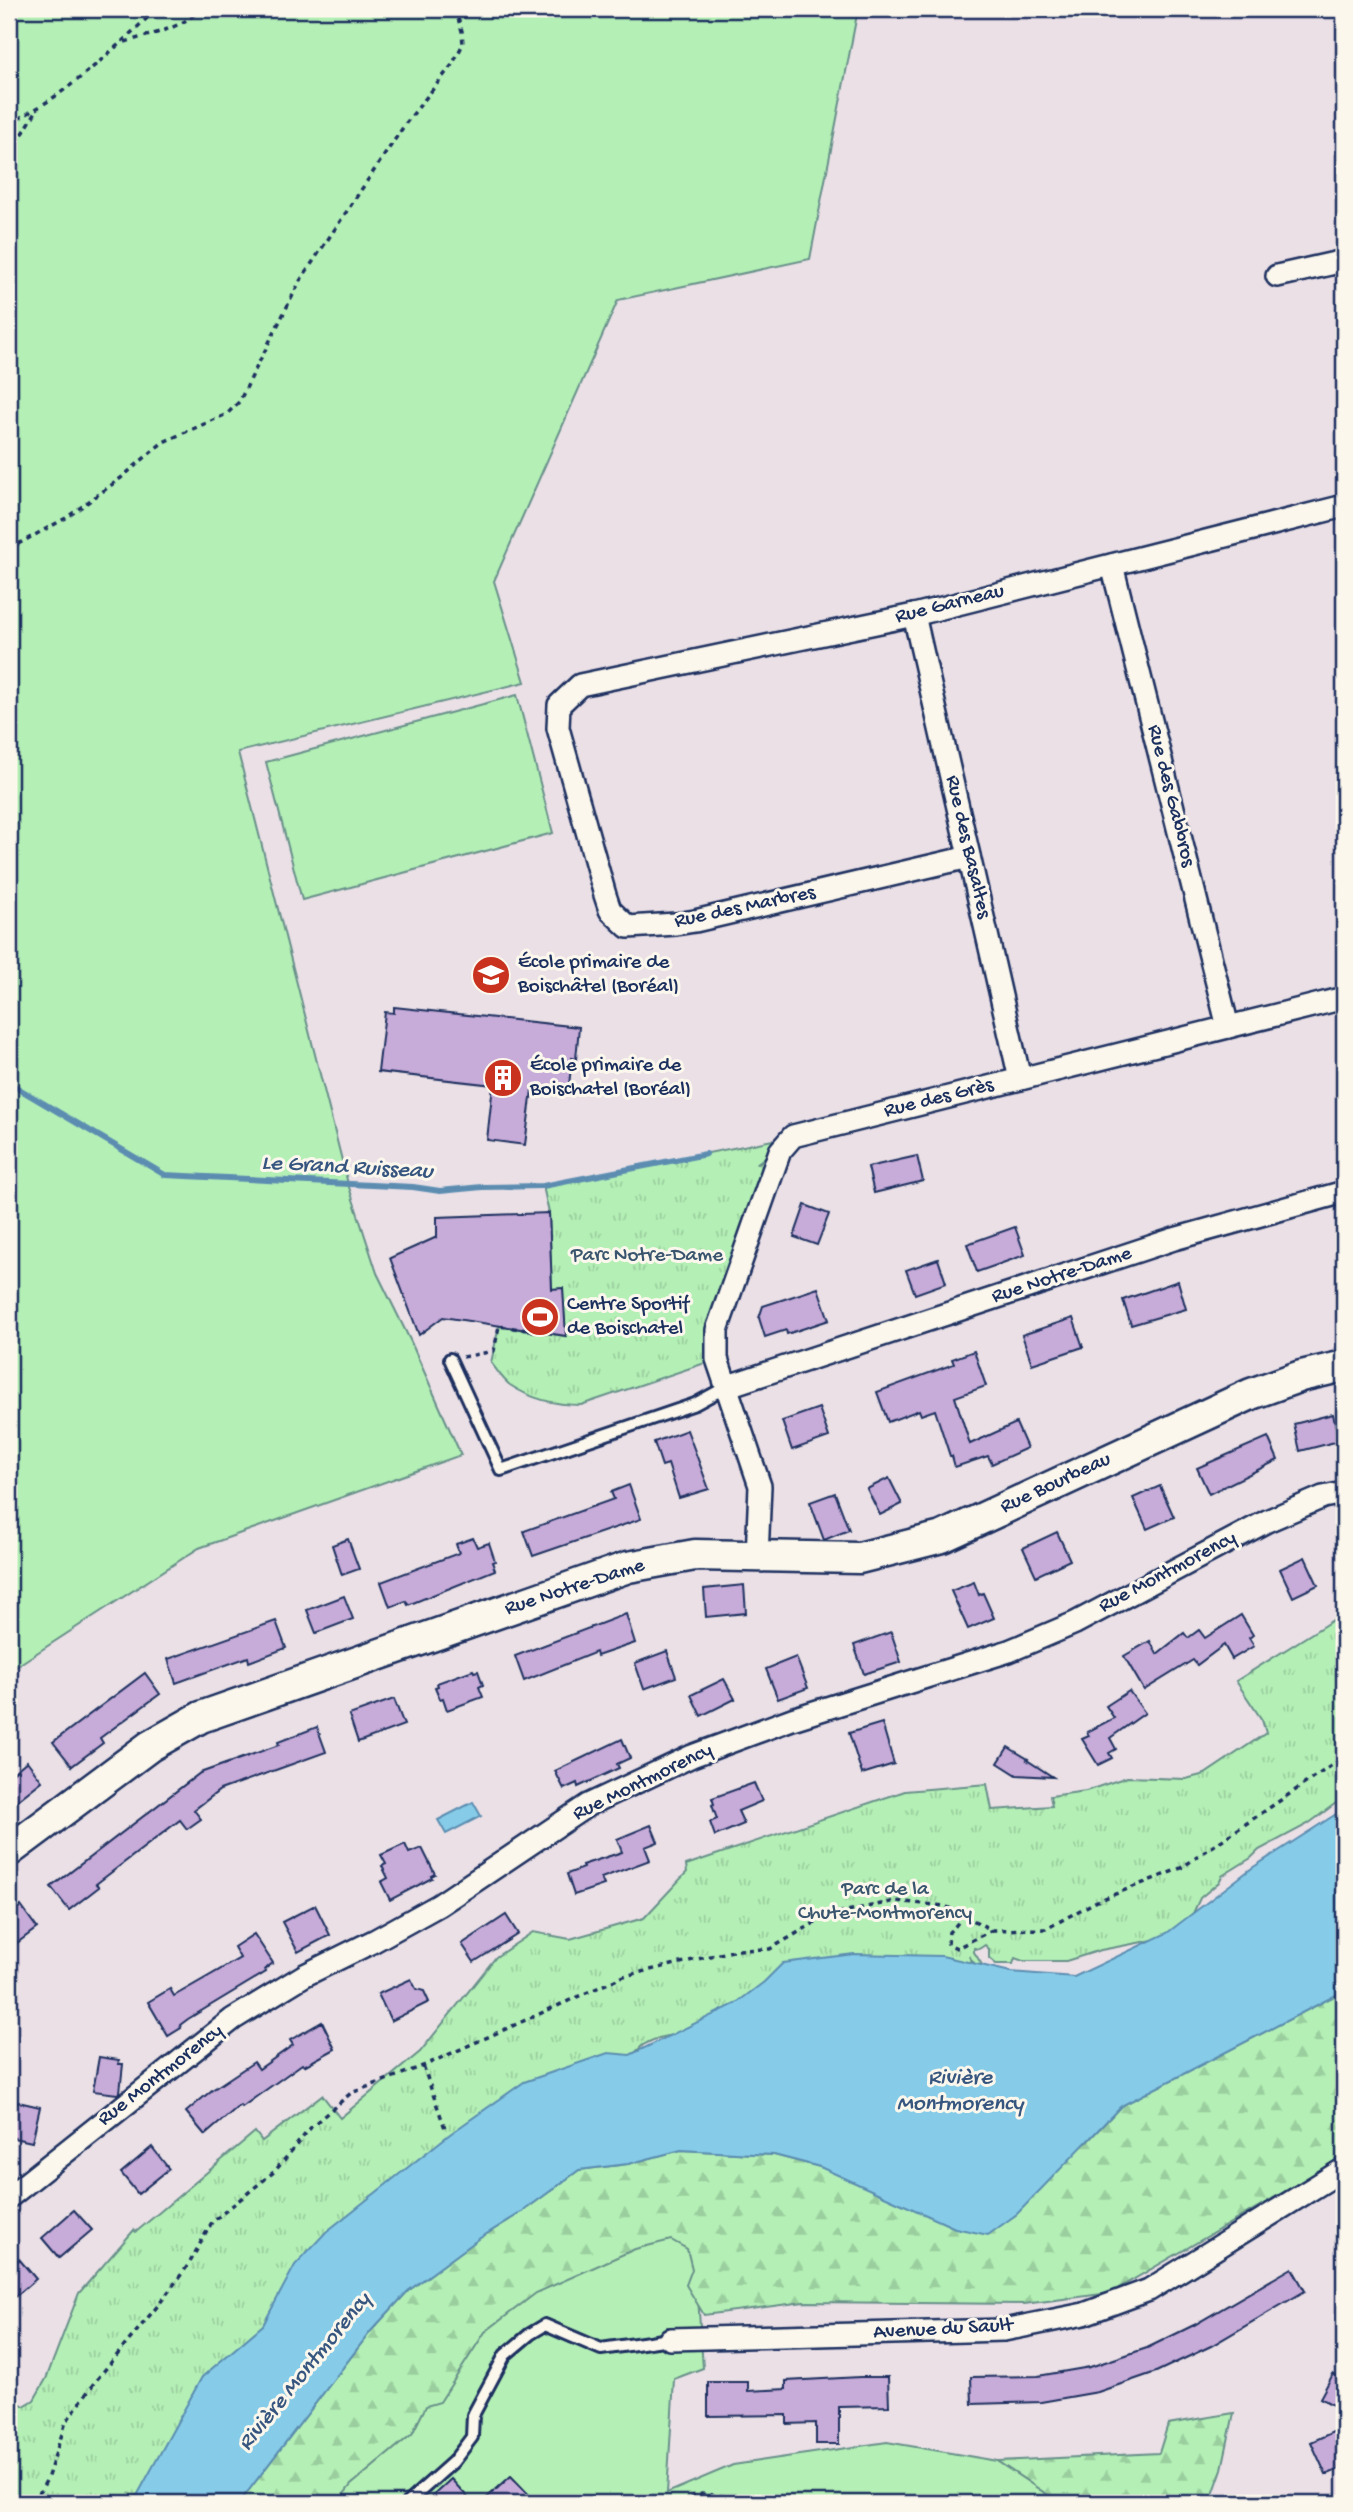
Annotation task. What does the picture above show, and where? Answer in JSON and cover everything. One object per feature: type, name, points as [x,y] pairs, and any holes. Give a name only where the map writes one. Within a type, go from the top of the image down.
[{"type":"street","points":[[1277,276],[1344,261]]},
{"type":"street","name":"Rue Garneau","points":[[559,705],[580,685],[914,615],[1112,565],[1343,513]]},
{"type":"street","name":"Rue des Gabbros","points":[[1112,565],[1228,1027]]},
{"type":"street","name":"Rue des Basaltes","points":[[914,615],[1020,1079]]},
{"type":"street","name":"Rue des Marbres","points":[[559,705],[558,728],[605,895],[610,910],[628,927],[676,924],[969,857]]},
{"type":"street","name":"Rue des Grès","points":[[728,1386],[717,1359],[717,1330],[780,1151],[793,1136],[1344,998]]},
{"type":"street","name":"Rue Notre-Dame","points":[[728,1386],[1174,1239],[1344,1192]]},
{"type":"street","name":"Rue Bourbeau","points":[[757,1557],[859,1558],[942,1537],[1251,1394],[1301,1376],[1344,1366]]},
{"type":"street","points":[[728,1386],[760,1486],[757,1557]]},
{"type":"street","name":"Rue Montmorency","points":[[9,2197],[233,2019],[306,1975],[439,1905],[588,1805],[692,1756],[792,1719],[1009,1651],[1074,1623],[1267,1521],[1322,1497],[1344,1493]]},
{"type":"street","name":"Rue Notre-Dame","points":[[9,1851],[150,1746],[201,1717],[628,1567],[695,1555],[757,1557]]},
{"type":"street","name":"Avenue du Sault","points":[[670,2339],[1004,2330],[1084,2314],[1149,2290],[1344,2169]]},
{"type":"lane","points":[[450,1359],[501,1470],[695,1405],[728,1386]]},
{"type":"lane","points":[[407,2503],[453,2462],[472,2437],[473,2415],[505,2355],[530,2334],[545,2325],[601,2349],[670,2339]]},
{"type":"path","points":[[9,122],[38,108],[123,43],[157,9]]},
{"type":"path","points":[[123,43],[187,21],[201,9]]},
{"type":"path","points":[[9,549],[66,517],[121,478],[163,442],[227,414],[239,402],[300,281],[406,123],[452,65],[463,44],[455,9]]},
{"type":"path","points":[[9,149],[24,132],[38,108]]},
{"type":"path","points":[[450,1359],[494,1351],[499,1326],[534,1331]]},
{"type":"path","points":[[960,1913],[960,1919],[949,1932],[948,1944],[957,1948],[992,1930],[1046,1929],[1095,1902],[1181,1868],[1344,1756]]},
{"type":"path","points":[[33,2503],[47,2479],[66,2423],[94,2383],[189,2264],[212,2222],[275,2171],[312,2126],[351,2093],[423,2066],[624,1976],[737,1950],[770,1949],[828,1914],[896,1901],[945,1906],[992,1930]]},
{"type":"path","points":[[423,2066],[445,2128]]},
{"type":"path","points":[[682,2503],[702,2494],[802,2503]]},
{"type":"green space","points":[[9,9],[858,9],[810,259],[618,300],[494,581],[525,682],[238,752],[348,1184],[377,1273],[461,1455],[199,1548],[9,1671]]},
{"type":"green space","points":[[517,695],[553,833],[302,900],[266,762]]},
{"type":"green space","name":"Parc Notre-Dame","points":[[793,1136],[756,1164],[780,1151],[717,1359],[581,1405],[535,1397],[518,1390],[502,1378],[491,1363],[499,1326],[566,1336],[562,1288],[552,1289],[549,1213],[543,1186]]},
{"type":"green space","name":"Parc de la Chute-Montmorency","points":[[1344,1613],[1344,1797],[1308,1824],[1259,1850],[1222,1876],[1219,1882],[1200,1898],[1190,1920],[1171,1934],[1066,1961],[1023,1961],[1015,1958],[1013,1964],[996,1964],[989,1958],[989,1949],[985,1945],[979,1949],[974,1948],[984,1968],[979,1970],[969,1956],[974,1968],[665,2036],[649,2042],[165,2503],[9,2503],[9,2403],[13,2398],[24,2406],[34,2400],[46,2379],[79,2293],[134,2230],[136,2232],[255,2132],[262,2141],[322,2095],[340,2118],[420,2052],[496,1957],[533,1932],[570,1939],[644,1918],[687,1872],[686,1865],[905,1791],[987,1784],[992,1810],[1052,1806],[1050,1796],[1086,1791],[1127,1777],[1186,1779],[1205,1774],[1266,1733],[1262,1720],[1236,1681]]},
{"type":"green space","points":[[1344,1991],[1344,2157],[1110,2293],[1024,2304],[804,2302],[704,2315],[686,2285],[692,2269],[687,2249],[671,2240],[635,2249],[536,2293],[485,2332],[440,2402],[426,2406],[412,2434],[351,2485],[337,2503],[239,2503],[371,2331],[408,2291],[579,2170],[628,2164],[681,2150],[774,2155],[820,2167],[1086,2143],[1121,2106]]},
{"type":"green space","points":[[692,2213],[703,2368],[674,2379],[667,2493],[733,2465],[887,2442],[997,2461],[1060,2503],[312,2503],[482,2303]]},
{"type":"green space","points":[[1234,2413],[1222,2469],[1210,2503],[1060,2503],[997,2461],[1159,2453],[1168,2424]]},
{"type":"water","points":[[473,1802],[481,1816],[446,1834],[438,1820]]},
{"type":"water","name":"Rivière Montmorency","points":[[1344,1809],[1344,1991],[1121,2106],[1017,2214],[988,2235],[955,2228],[820,2167],[774,2155],[681,2150],[628,2164],[579,2170],[408,2291],[371,2331],[239,2503],[133,2503],[202,2377],[263,2325],[295,2265],[326,2232],[450,2134],[524,2082],[608,2053],[630,2055],[735,2004],[764,1982],[783,1963],[854,1954],[942,1956],[1011,1972],[1074,1977],[1167,1933],[1252,1868]]},
{"type":"building","name":"École primaire de Boischatel (Boréal)","points":[[394,1007],[579,1027],[576,1059],[572,1058],[568,1094],[532,1090],[525,1145],[487,1140],[493,1085],[378,1072],[385,1012],[394,1013]]},
{"type":"building","points":[[917,1156],[923,1181],[874,1193],[868,1167]]},
{"type":"building","points":[[805,1205],[829,1214],[817,1245],[794,1237]]},
{"type":"building","points":[[549,1213],[552,1289],[563,1288],[566,1336],[443,1317],[419,1335],[390,1258],[437,1237],[437,1217]]},
{"type":"building","points":[[1015,1227],[1025,1255],[977,1272],[967,1244]]},
{"type":"building","points":[[938,1259],[946,1283],[915,1294],[906,1270]]},
{"type":"building","points":[[1178,1281],[1186,1309],[1131,1325],[1123,1300]]},
{"type":"building","points":[[818,1288],[829,1320],[787,1334],[786,1330],[765,1337],[759,1318],[763,1306]]},
{"type":"building","points":[[1073,1318],[1083,1347],[1032,1364],[1022,1335]]},
{"type":"building","points":[[974,1351],[986,1386],[955,1397],[970,1444],[1016,1423],[1027,1448],[992,1464],[988,1456],[955,1467],[935,1410],[921,1415],[919,1410],[888,1422],[877,1392],[954,1364],[952,1359]]},
{"type":"building","points":[[819,1408],[829,1437],[792,1450],[782,1421]]},
{"type":"building","points":[[1333,1414],[1339,1441],[1300,1451],[1294,1424]]},
{"type":"building","points":[[687,1430],[709,1489],[679,1498],[668,1464],[662,1466],[654,1442]]},
{"type":"building","points":[[1268,1437],[1278,1460],[1209,1494],[1197,1468]]},
{"type":"building","points":[[889,1478],[902,1504],[880,1515],[867,1489]]},
{"type":"building","points":[[629,1485],[641,1519],[533,1556],[524,1531],[614,1499],[611,1492]]},
{"type":"building","points":[[1160,1486],[1174,1517],[1147,1529],[1133,1498]]},
{"type":"building","points":[[835,1493],[849,1530],[824,1540],[810,1502]]},
{"type":"building","points":[[1057,1532],[1070,1560],[1036,1576],[1023,1548]]},
{"type":"building","points":[[473,1538],[477,1547],[489,1543],[495,1570],[408,1605],[406,1601],[390,1607],[381,1582],[459,1553],[456,1544]]},
{"type":"building","points":[[348,1539],[359,1569],[342,1575],[332,1545]]},
{"type":"building","points":[[1305,1557],[1318,1585],[1293,1597],[1280,1569]]},
{"type":"building","points":[[974,1582],[979,1595],[983,1593],[994,1618],[968,1629],[951,1591]]},
{"type":"building","points":[[744,1585],[746,1613],[706,1617],[704,1589]]},
{"type":"building","points":[[344,1596],[353,1619],[316,1633],[307,1610]]},
{"type":"building","points":[[626,1614],[635,1643],[597,1656],[596,1652],[524,1681],[515,1656]]},
{"type":"building","points":[[1241,1615],[1253,1635],[1249,1638],[1254,1646],[1232,1659],[1224,1645],[1197,1665],[1193,1660],[1144,1690],[1124,1656],[1150,1641],[1157,1654],[1184,1633],[1188,1638],[1199,1630],[1205,1638]]},
{"type":"building","points":[[276,1621],[286,1648],[249,1662],[248,1657],[176,1683],[168,1659]]},
{"type":"building","points":[[891,1632],[901,1662],[864,1674],[854,1645]]},
{"type":"building","points":[[667,1651],[676,1677],[644,1689],[635,1663]]},
{"type":"building","points":[[796,1657],[808,1688],[778,1699],[766,1669]]},
{"type":"building","points":[[473,1670],[478,1671],[483,1685],[479,1687],[483,1697],[447,1710],[435,1687],[438,1686],[437,1683]]},
{"type":"building","points":[[145,1673],[160,1694],[100,1738],[103,1743],[72,1766],[53,1742]]},
{"type":"building","points":[[724,1679],[735,1699],[701,1716],[691,1695]]},
{"type":"building","points":[[1129,1691],[1145,1713],[1110,1738],[1116,1749],[1109,1753],[1112,1758],[1098,1765],[1082,1739],[1089,1736],[1087,1732],[1114,1718],[1106,1706]]},
{"type":"building","points":[[394,1699],[404,1725],[358,1742],[349,1715]]},
{"type":"building","points":[[882,1723],[894,1764],[862,1774],[849,1733]]},
{"type":"building","points":[[317,1727],[326,1752],[220,1790],[194,1810],[201,1819],[187,1829],[180,1820],[96,1884],[99,1887],[69,1910],[51,1887],[200,1773],[279,1745],[278,1742]]},
{"type":"building","points":[[622,1739],[630,1758],[617,1764],[619,1768],[578,1787],[577,1783],[564,1789],[555,1771]]},
{"type":"building","points":[[1008,1747],[1053,1777],[1017,1775],[998,1763]]},
{"type":"building","points":[[27,1761],[42,1781],[9,1807],[9,1776]]},
{"type":"building","points":[[754,1783],[762,1801],[738,1811],[744,1824],[715,1836],[710,1822],[717,1819],[712,1798]]},
{"type":"building","points":[[651,1825],[658,1842],[645,1847],[650,1860],[601,1878],[604,1885],[574,1895],[567,1874],[583,1868],[582,1865],[622,1852],[617,1839]]},
{"type":"building","points":[[405,1844],[409,1853],[422,1848],[435,1874],[390,1900],[381,1882],[388,1878],[382,1866],[386,1864],[381,1855]]},
{"type":"building","points":[[315,1905],[330,1935],[298,1952],[282,1922]]},
{"type":"building","points":[[21,1906],[37,1928],[9,1949],[9,1915]]},
{"type":"building","points":[[506,1915],[518,1934],[474,1962],[462,1944]]},
{"type":"building","points":[[254,1934],[273,1963],[265,1969],[266,1972],[188,2019],[180,2025],[181,2028],[168,2036],[148,2002],[170,1989],[174,1996],[240,1958],[234,1947]]},
{"type":"building","points":[[411,1979],[416,1989],[424,1991],[429,2002],[391,2021],[378,1994]]},
{"type":"building","points":[[322,2022],[335,2049],[304,2066],[302,2064],[242,2107],[240,2105],[205,2135],[186,2112],[212,2090],[254,2062],[259,2069],[293,2045],[290,2040]]},
{"type":"building","points":[[99,2057],[119,2060],[118,2064],[123,2064],[120,2092],[117,2094],[93,2091]]},
{"type":"building","points":[[14,2101],[40,2107],[32,2142],[9,2137]]},
{"type":"building","points":[[152,2147],[169,2169],[138,2194],[121,2173]]},
{"type":"building","points":[[74,2210],[92,2230],[59,2258],[42,2238]]},
{"type":"building","points":[[19,2259],[36,2279],[9,2302],[9,2268]]},
{"type":"building","points":[[1292,2268],[1305,2291],[1211,2346],[1156,2372],[1098,2392],[1041,2402],[972,2404],[971,2377],[1038,2376],[1090,2367],[1147,2348],[1194,2325]]},
{"type":"building","points":[[1333,2374],[1344,2380],[1344,2411],[1320,2398]]},
{"type":"building","points":[[888,2377],[889,2406],[839,2407],[839,2444],[816,2444],[816,2423],[787,2424],[787,2415],[708,2416],[708,2382],[748,2382],[748,2391],[786,2389],[786,2381]]},
{"type":"building","points":[[1335,2431],[1344,2451],[1344,2467],[1326,2475],[1311,2442]]},
{"type":"building","points":[[511,2476],[537,2503],[481,2503]]},
{"type":"building","points":[[451,2479],[473,2503],[425,2503]]},
{"type":"waterway","name":"Le Grand Ruisseau","points":[[9,1083],[165,1175],[413,1187],[440,1191],[543,1186],[706,1154]]},
{"type":"place","name":"École primaire de Boischâtel (Boréal)","points":[[491,975]]},
{"type":"place","name":"École primaire de Boischatel (Boréal)","points":[[503,1078]]},
{"type":"place","name":"Centre Sportif de Boischatel","points":[[540,1317]]}]
